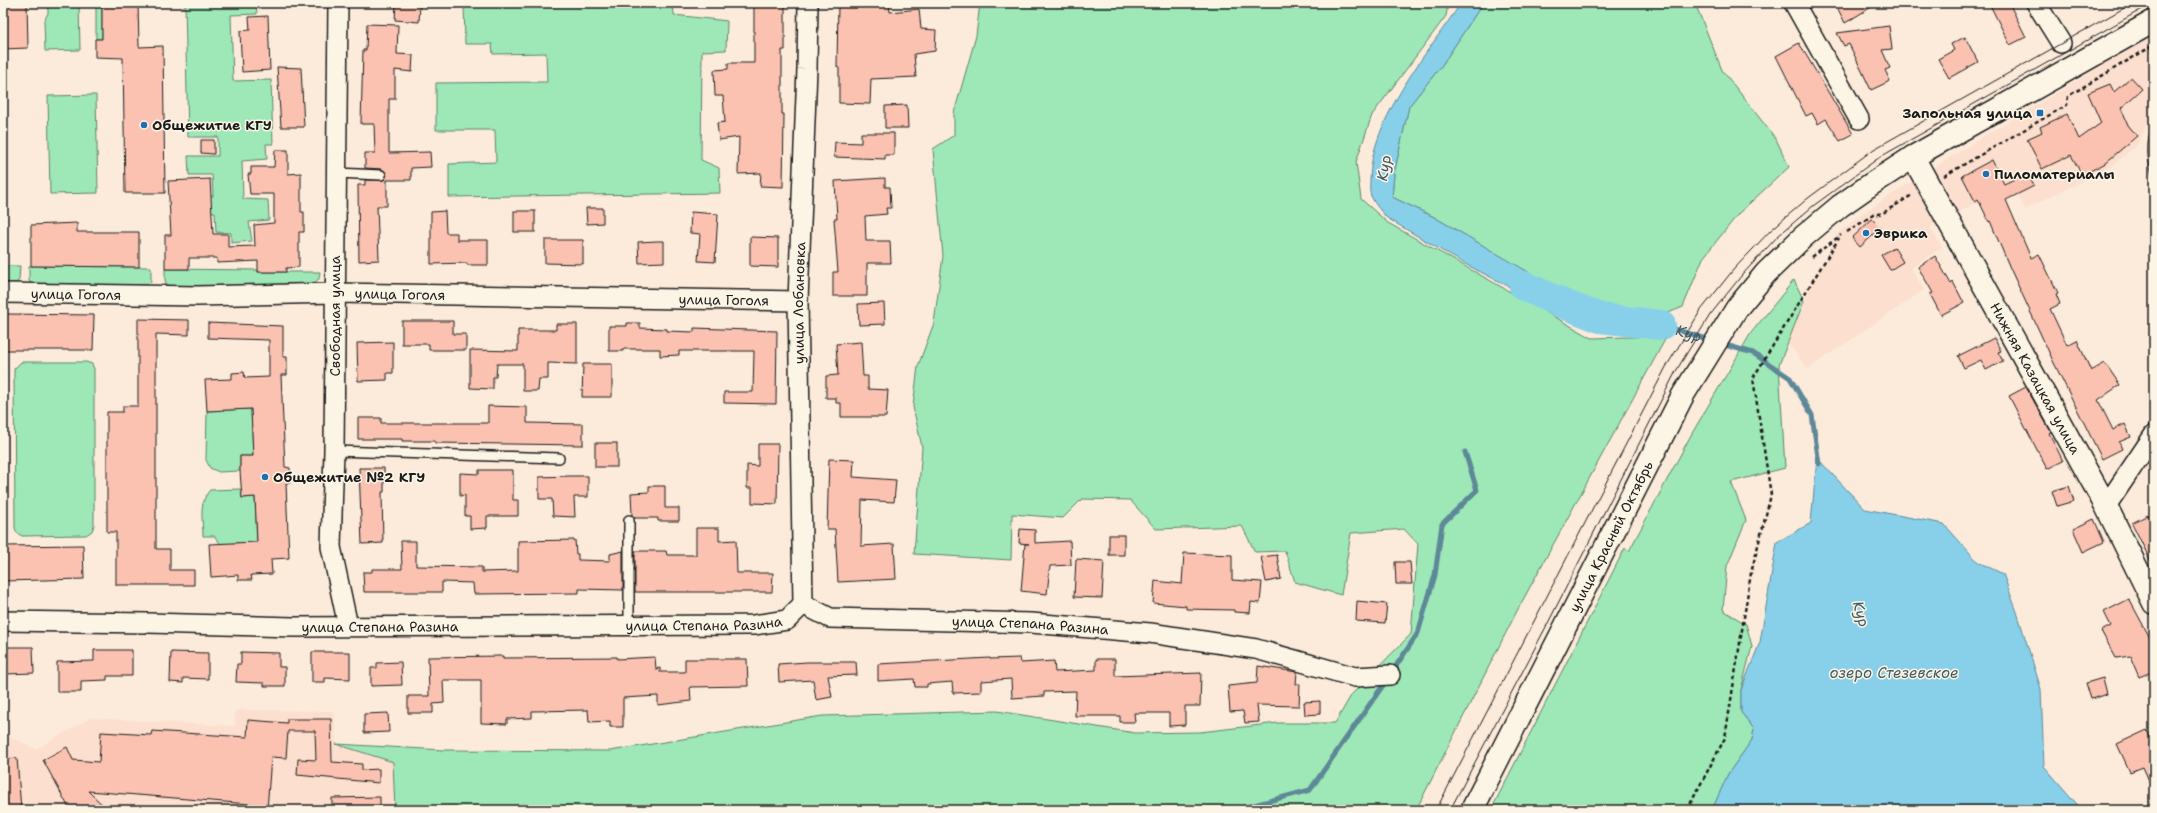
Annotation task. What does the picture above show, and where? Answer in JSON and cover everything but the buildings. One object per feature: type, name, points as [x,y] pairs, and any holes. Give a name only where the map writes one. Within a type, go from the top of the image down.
[{"type":"main road","points":[[1913,157],[2154,21]]},
{"type":"main road","name":"Нижняя Казацкая улица","points":[[1913,157],[2106,506],[2154,603]]},
{"type":"main road","name":"улица Красный Октябрь","points":[[1472,810],[1683,395],[1737,308],[1766,273],[1803,237],[1840,206],[1913,157]]},
{"type":"street","name":"Свободная улица","points":[[338,3],[334,451],[331,547],[348,626]]},
{"type":"street","name":"улица Лобановка","points":[[803,604],[798,301],[808,3]]},
{"type":"street","points":[[1794,3],[1859,118]]},
{"type":"street","points":[[2036,3],[2062,43]]},
{"type":"street","name":"улица Гоголя","points":[[3,293],[198,296],[335,292],[798,301]]},
{"type":"street","points":[[2106,506],[2154,435]]},
{"type":"street","name":"улица Степана Разина","points":[[3,621],[293,627],[754,625],[787,620],[803,604],[830,618],[1031,623],[1150,632],[1256,649],[1355,676],[1390,675]]},
{"type":"lane","points":[[336,173],[381,174]]},
{"type":"lane","points":[[334,451],[559,458]]},
{"type":"lane","points":[[629,520],[629,625]]},
{"type":"path","points":[[1848,232],[1873,215],[1883,213],[1928,185],[2067,105],[2068,96],[2154,45]]},
{"type":"path","points":[[1687,810],[1725,738],[1751,573],[1771,495],[1753,378],[1841,235],[1810,258]]},
{"type":"shaded area","points":[[2152,37],[2154,42],[2154,106],[2138,144],[2111,167],[2025,209],[2012,184],[1930,227],[1942,247],[1911,268],[1924,290],[1808,369],[1787,342],[1804,301],[1838,233],[1863,213],[1985,135]]},
{"type":"shaded area","points":[[235,710],[334,711],[336,744],[393,762],[395,810],[3,810],[3,734],[36,749],[90,718],[235,726]]},
{"type":"green space","points":[[48,3],[79,3],[80,50],[45,51],[44,21],[48,13]]},
{"type":"green space","points":[[96,3],[102,3],[102,39],[96,39]]},
{"type":"green space","points":[[185,3],[256,3],[257,14],[231,15],[233,81],[271,80],[273,144],[266,144],[267,159],[242,161],[243,199],[268,200],[269,220],[249,222],[252,241],[231,243],[231,233],[216,232],[215,212],[197,211],[197,197],[213,196],[212,175],[189,175],[188,156],[218,156],[218,137],[188,137]]},
{"type":"green space","points":[[464,3],[673,3],[674,15],[727,21],[726,50],[702,51],[701,160],[719,168],[720,193],[449,197],[449,164],[496,162],[495,130],[436,130],[436,83],[547,82],[546,53],[493,54],[492,44],[465,44]]},
{"type":"green space","points":[[980,3],[1448,3],[1446,16],[1372,115],[1356,162],[1361,199],[1388,223],[1592,338],[1667,336],[1518,609],[1416,810],[395,810],[393,762],[336,744],[443,750],[610,751],[822,716],[997,711],[1135,733],[1200,732],[1278,723],[1335,723],[1352,694],[1411,634],[1418,544],[1404,529],[1351,533],[1341,595],[1295,582],[1285,551],[1255,552],[1242,526],[1156,529],[1130,500],[1082,499],[1063,518],[1012,514],[1011,560],[914,554],[922,447],[913,407],[918,366],[934,323],[943,256],[933,149],[954,135],[954,113],[976,36]]},
{"type":"green space","points":[[1483,3],[1693,3],[1697,8],[1722,70],[1776,139],[1789,167],[1739,213],[1703,258],[1683,307],[1663,315],[1600,308],[1551,286],[1434,217],[1392,197],[1394,174],[1409,106],[1442,65]]},
{"type":"green space","points":[[96,95],[98,193],[50,194],[48,96]]},
{"type":"green space","points":[[3,266],[20,266],[19,280],[16,283],[3,283]]},
{"type":"green space","points":[[29,266],[151,267],[151,281],[147,285],[32,284],[29,281]]},
{"type":"green space","points":[[165,269],[320,272],[319,279],[311,285],[297,288],[169,286],[165,281]]},
{"type":"green space","points":[[1794,280],[1804,301],[1779,365],[1785,468],[1731,482],[1746,520],[1727,566],[1723,610],[1746,624],[1752,646],[1741,690],[1741,712],[1754,729],[1752,740],[1728,774],[1712,810],[1491,810],[1625,548],[1629,551],[1691,435],[1751,333]]},
{"type":"green space","points":[[21,362],[86,362],[92,364],[94,369],[94,525],[92,531],[86,535],[22,536],[17,533],[15,528],[14,369]]},
{"type":"green space","points":[[251,409],[253,456],[240,456],[240,471],[219,472],[210,468],[206,460],[207,411]]},
{"type":"green space","points":[[241,489],[242,498],[255,497],[257,542],[221,544],[214,536],[203,536],[203,506],[206,495],[210,490]]},
{"type":"water","points":[[1461,3],[1483,3],[1442,65],[1409,106],[1394,174],[1392,197],[1434,217],[1568,295],[1555,310],[1463,263],[1387,218],[1376,205],[1370,194],[1373,158],[1380,134],[1390,111],[1418,65]]},
{"type":"water","name":"озеро Стезевское","points":[[1817,458],[1865,509],[1944,524],[1978,562],[2003,574],[2017,612],[2041,689],[2044,766],[2082,810],[1712,810],[1728,774],[1752,740],[1754,729],[1741,712],[1741,690],[1760,642],[1777,542],[1811,523]]},
{"type":"waterway","name":"Кур","points":[[1524,286],[1561,303],[1600,318],[1661,325]]},
{"type":"waterway","name":"Кур","points":[[1661,325],[1710,340]]},
{"type":"waterway","name":"Кур","points":[[1722,344],[1753,353],[1790,378],[1812,415],[1819,464]]},
{"type":"waterway","points":[[1392,672],[1418,633],[1435,575],[1442,524],[1477,490],[1465,452]]},
{"type":"waterway","points":[[1235,810],[1310,790],[1386,681]]},
{"type":"tram line","points":[[1436,810],[1666,367],[1701,310],[1734,269],[1771,230],[1807,199],[1874,149],[2133,3]]},
{"type":"tram line","points":[[1450,810],[1548,623],[1676,371],[1710,315],[1742,275],[1778,236],[1813,206],[1880,157],[2153,3]]},
{"type":"tram line","points":[[2154,124],[2148,145],[2148,159],[2154,180]]},
{"type":"place","name":"Запольная улица","points":[[2040,113]]},
{"type":"place","name":"Общежитие КГУ","points":[[144,125]]},
{"type":"place","name":"Пиломатериалы","points":[[1986,174]]},
{"type":"place","name":"Эврика","points":[[1866,233]]},
{"type":"place","name":"Общежитие №2 КГУ","points":[[265,477]]}]
